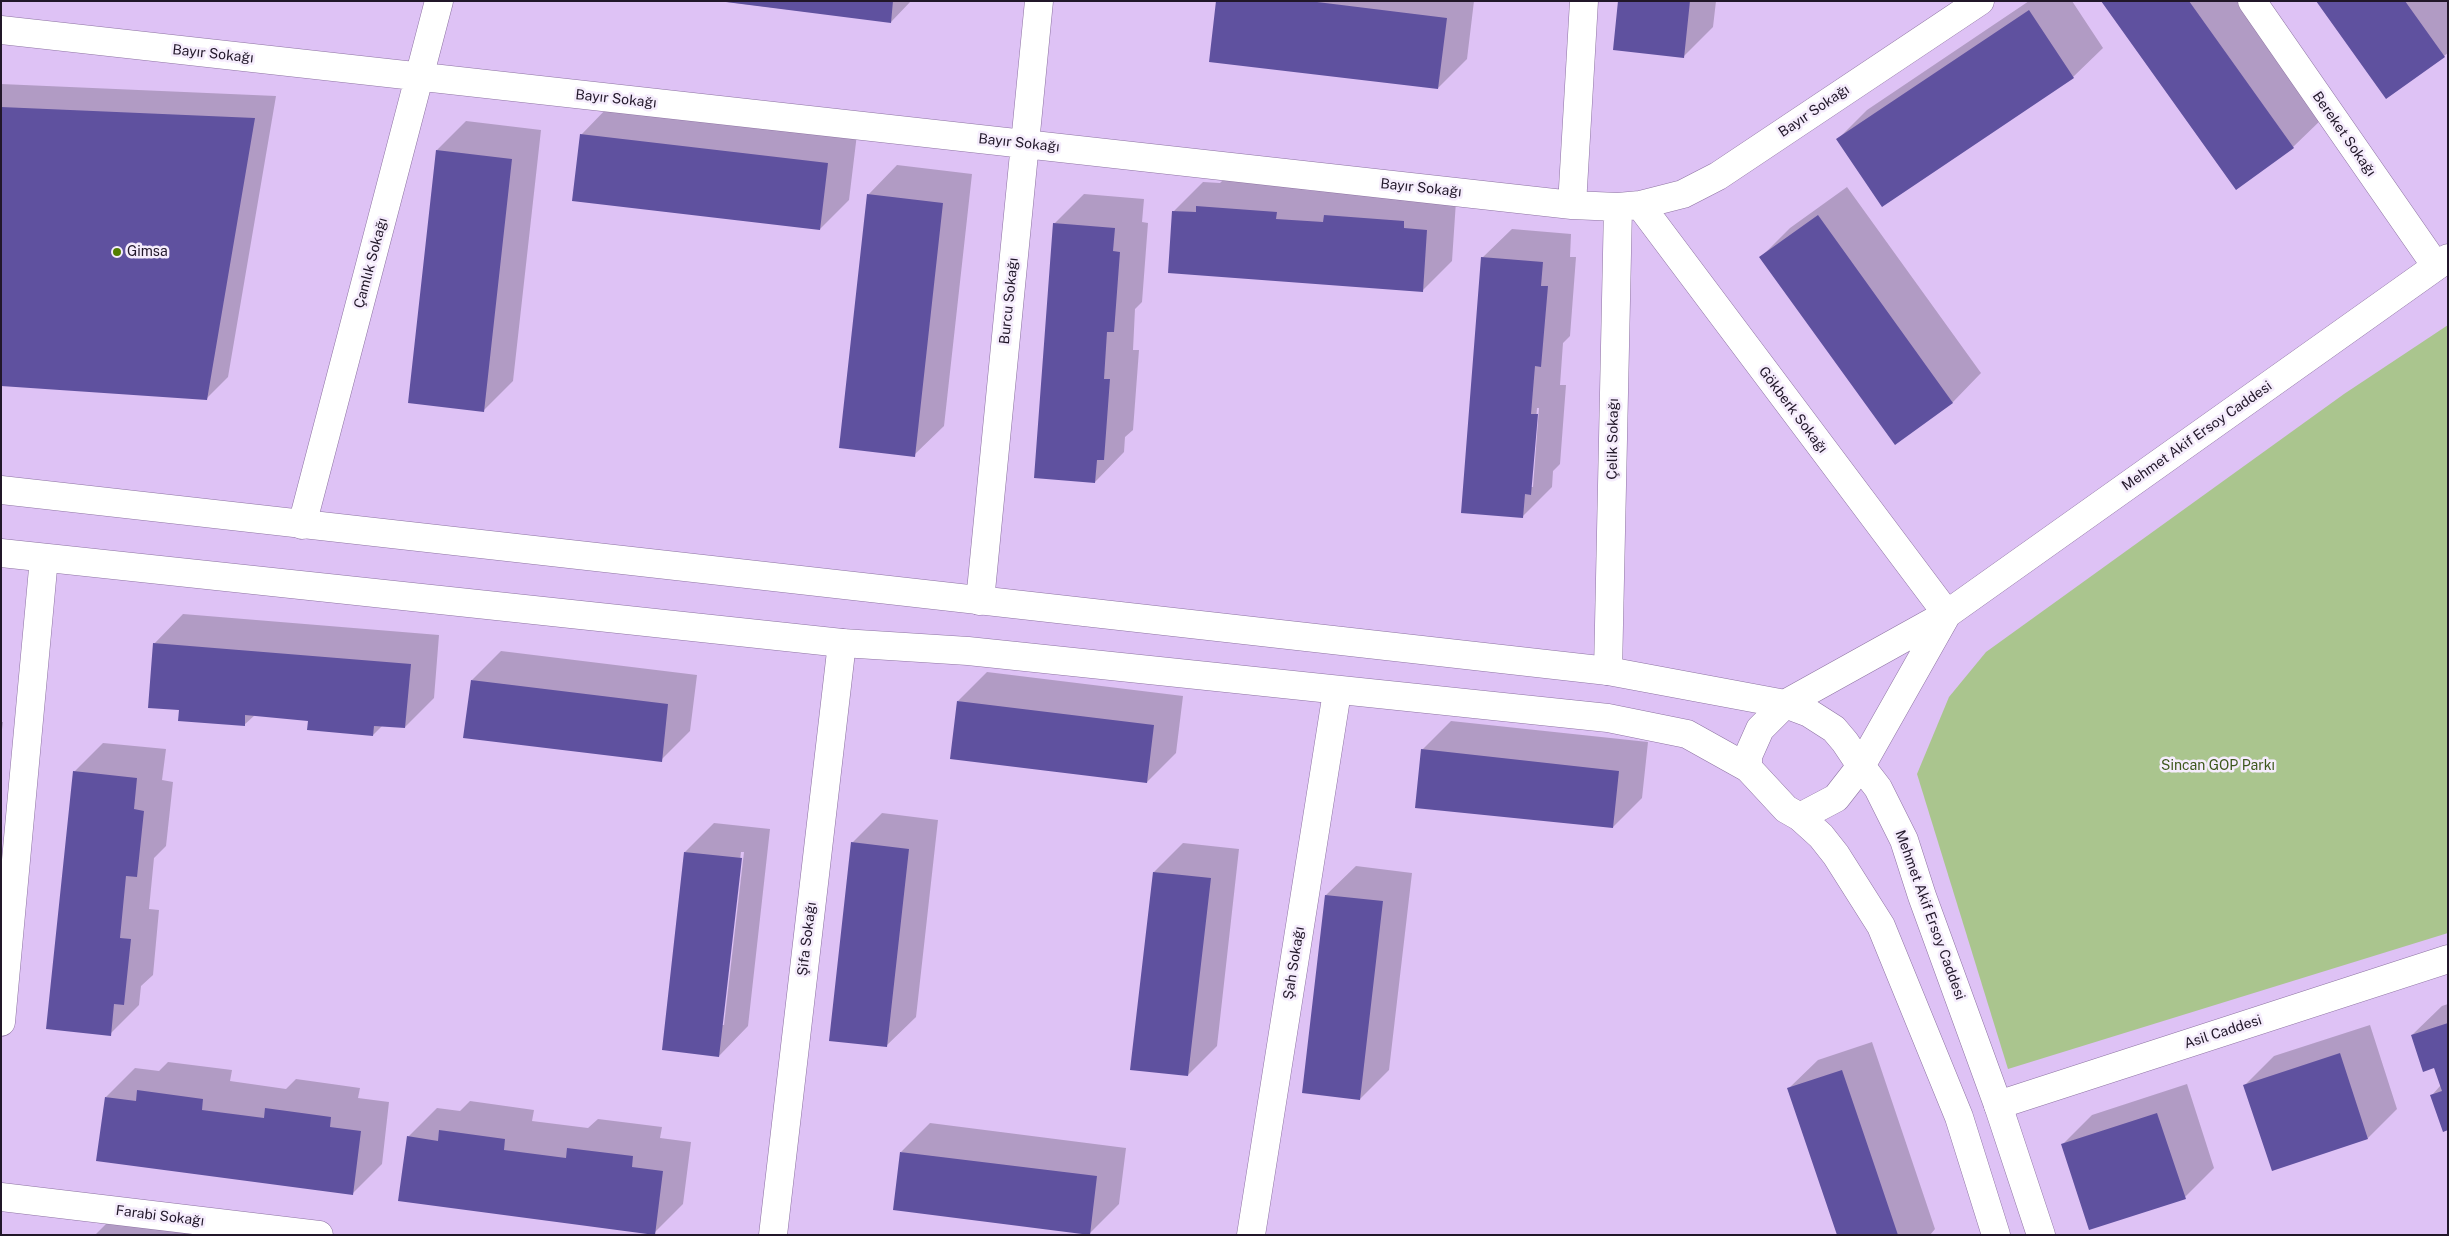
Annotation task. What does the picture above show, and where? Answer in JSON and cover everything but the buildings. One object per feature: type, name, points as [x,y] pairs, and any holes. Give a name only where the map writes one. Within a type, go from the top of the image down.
[{"type":"street","name":"Çamlık Sokağı","points":[[302,525],[439,1]]},
{"type":"street","name":"Burcu Sokağı","points":[[980,601],[1039,1]]},
{"type":"street","points":[[1572,205],[1584,1]]},
{"type":"street","name":"Bayır Sokağı","points":[[1,30],[1572,205],[1629,206],[1682,194],[1718,176],[1980,1]]},
{"type":"street","name":"Bereket Sokağı","points":[[2252,1],[2442,262]]},
{"type":"street","name":"Gökberk Sokağı","points":[[1629,206],[1947,614]]},
{"type":"street","name":"Çelik Sokağı","points":[[1608,671],[1629,206]]},
{"type":"street","name":"Mehmet Akif Ersoy Caddesi","points":[[1785,704],[1947,614],[2442,262]]},
{"type":"street","points":[[1,490],[1608,671],[1785,704],[1809,712],[1834,730],[1861,766],[1836,798],[1800,817]]},
{"type":"street","points":[[1,553],[290,582],[842,643],[968,652],[1337,692],[1608,718],[1688,734],[1748,768],[1786,809],[1800,817],[1821,836],[1836,855],[1881,926],[1959,1117],[1996,1235]]},
{"type":"street","points":[[1,1022],[44,558]]},
{"type":"street","name":"Mehmet Akif Ersoy Caddesi","points":[[1947,614],[1861,766],[1882,796],[1904,840],[1922,896],[1998,1106],[2041,1235]]},
{"type":"street","name":"Şifa Sokağı","points":[[773,1235],[842,643]]},
{"type":"street","name":"Şah Sokağı","points":[[1251,1235],[1337,692]]},
{"type":"street","points":[[1748,768],[1748,756],[1760,729],[1785,704]]},
{"type":"street","name":"Asil Caddesi","points":[[1998,1106],[2448,959]]},
{"type":"street","name":"Farabi Sokağı","points":[[1,1196],[319,1235]]},
{"type":"green space","name":"Sincan GOP Parkı","points":[[2448,325],[2448,933],[2008,1069],[1917,774],[1949,697],[1986,652],[2344,394]]},
{"type":"place","name":"Gimsa","points":[[117,252]]}]
